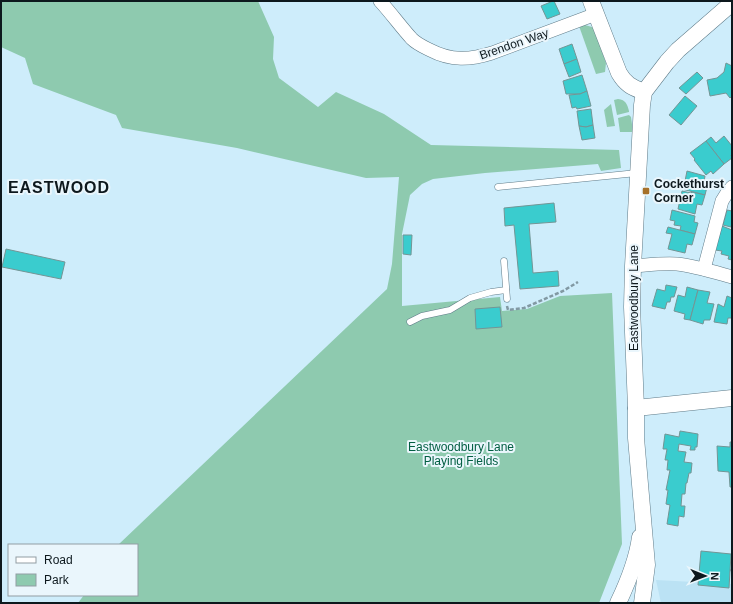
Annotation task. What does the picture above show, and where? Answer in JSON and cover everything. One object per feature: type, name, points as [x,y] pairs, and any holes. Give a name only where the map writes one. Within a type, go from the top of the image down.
[{"type":"street","name":"Brendon Way","points":[[380,1],[413,40],[423,47],[443,56],[455,58],[479,57],[492,53],[593,8]]},
{"type":"street","points":[[593,8],[623,80],[633,88],[644,92],[678,50],[732,3]]},
{"type":"street","name":"Eastwoodbury Lane","points":[[642,603],[647,565],[636,438],[632,308],[641,118],[644,92]]},
{"type":"street","points":[[704,269],[722,201],[732,187]]},
{"type":"street","points":[[633,266],[677,264],[704,269],[732,277]]},
{"type":"street","points":[[636,408],[732,398]]},
{"type":"street","name":"Eastwoodbury Lane","points":[[618,603],[634,566],[641,526],[642,504]]},
{"type":"lane","points":[[498,187],[638,173]]},
{"type":"lane","points":[[504,261],[507,299]]},
{"type":"lane","points":[[410,322],[422,316],[450,310],[470,298],[491,292],[506,290]]},
{"type":"path","points":[[507,299],[508,310],[524,308],[563,291],[578,282]]},
{"type":"shaded area","points":[[656,580],[732,584],[732,603],[661,603]]},
{"type":"green space","name":"Eastwoodbury Lane Playing Fields","points":[[1,1],[258,1],[274,37],[273,59],[279,78],[318,107],[336,92],[384,114],[431,145],[619,150],[621,168],[601,171],[598,164],[485,173],[433,179],[422,184],[410,195],[402,234],[402,306],[500,297],[502,311],[527,309],[560,296],[612,293],[622,544],[599,603],[78,603],[83,596],[138,596],[138,544],[119,544],[387,289],[392,264],[399,177],[366,178],[237,148],[122,128],[116,115],[33,84],[25,58],[1,47]]},
{"type":"green space","points":[[585,25],[592,27],[595,30],[606,63],[605,72],[596,74],[579,26]]},
{"type":"green space","points":[[614,100],[623,100],[626,103],[629,112],[617,115]]},
{"type":"green space","points":[[611,104],[615,126],[607,127],[604,110]]},
{"type":"green space","points":[[629,115],[631,117],[633,132],[620,132],[618,118]]},
{"type":"building","points":[[553,1],[560,14],[547,19],[541,6]]},
{"type":"building","points":[[572,44],[577,59],[564,64],[559,49]]},
{"type":"building","points":[[577,59],[581,72],[569,77],[564,64]]},
{"type":"building","points":[[726,63],[732,66],[732,96],[730,98],[726,93],[710,96],[707,80],[717,78],[724,72]]},
{"type":"building","points":[[697,72],[703,78],[686,94],[679,88]]},
{"type":"building","points":[[582,75],[587,91],[580,94],[566,94],[563,81]]},
{"type":"building","points":[[587,91],[591,106],[577,109],[576,107],[572,108],[569,95],[580,94]]},
{"type":"building","points":[[685,96],[697,106],[681,125],[669,115]]},
{"type":"building","points":[[591,109],[593,125],[586,127],[579,126],[577,111]]},
{"type":"building","points":[[593,125],[595,138],[582,140],[579,126],[586,127]]},
{"type":"building","points":[[724,136],[732,146],[732,158],[724,164],[706,141],[711,137],[716,143]]},
{"type":"building","points":[[706,141],[724,164],[713,174],[711,171],[706,175],[690,153]]},
{"type":"building","points":[[687,171],[705,176],[704,182],[708,183],[705,195],[679,187],[678,185],[681,180],[685,181]]},
{"type":"building","points":[[682,191],[705,195],[702,205],[697,204],[695,214],[678,209]]},
{"type":"building","points":[[554,203],[556,222],[529,224],[533,273],[558,271],[559,286],[520,289],[514,225],[505,226],[504,208]]},
{"type":"building","points":[[672,210],[695,216],[694,222],[698,223],[695,234],[680,230],[681,226],[674,225],[675,221],[670,220]]},
{"type":"building","points":[[727,210],[732,211],[731,227],[723,225]]},
{"type":"building","points":[[722,226],[732,230],[732,260],[728,259],[729,256],[721,254],[722,251],[715,250]]},
{"type":"building","points":[[668,227],[695,234],[692,245],[687,244],[685,253],[668,249],[672,234],[666,233]]},
{"type":"building","points":[[403,235],[412,235],[411,255],[403,254]]},
{"type":"building","points":[[6,249],[65,262],[61,279],[2,267]]},
{"type":"building","points":[[666,285],[677,287],[674,297],[671,297],[670,302],[667,302],[665,309],[652,306],[657,289],[665,291]]},
{"type":"building","points":[[687,287],[698,290],[690,320],[684,319],[685,314],[674,311],[678,295],[685,297]]},
{"type":"building","points":[[698,290],[710,292],[707,303],[714,304],[710,320],[704,320],[703,324],[690,320]]},
{"type":"building","points":[[727,296],[732,298],[732,318],[728,318],[727,324],[714,322],[718,304],[724,307]]},
{"type":"building","points":[[500,307],[502,327],[476,329],[475,309]]},
{"type":"building","points":[[680,431],[698,434],[697,447],[695,447],[695,450],[690,450],[691,446],[679,444],[678,451],[686,452],[684,462],[692,463],[691,473],[689,473],[686,483],[685,494],[682,494],[681,506],[685,506],[684,517],[679,516],[678,526],[667,524],[670,505],[666,504],[668,490],[666,490],[670,470],[667,470],[668,460],[665,460],[667,449],[663,449],[665,434],[679,437]]},
{"type":"building","points":[[730,442],[732,442],[732,487],[730,487],[729,472],[718,471],[717,446],[730,447]]},
{"type":"building","points":[[701,551],[731,554],[729,588],[698,585]]},
{"type":"place","name":"Cockethurst Corner","points":[[646,191]]},
{"type":"district","name":"EASTWOOD","points":[[59,187]]}]
